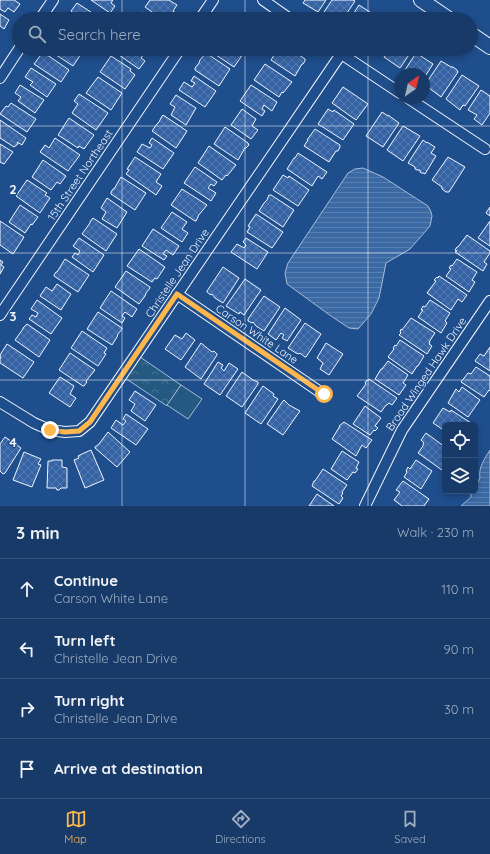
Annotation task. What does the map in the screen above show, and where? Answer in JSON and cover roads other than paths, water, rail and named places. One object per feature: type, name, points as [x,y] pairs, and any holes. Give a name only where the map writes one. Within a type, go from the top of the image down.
[{"type":"street","points":[[45,12],[53,0]]},
{"type":"street","points":[[205,12],[213,0]]},
{"type":"street","points":[[263,0],[280,12]]},
{"type":"street","points":[[421,0],[439,12]]},
{"type":"street","points":[[478,39],[490,47]]},
{"type":"street","points":[[0,78],[14,56]]},
{"type":"street","name":"15th Street Northeast","points":[[0,315],[175,56]]},
{"type":"street","name":"Christelle Jean Drive","points":[[0,402],[34,423],[50,430],[65,432],[79,431],[90,422],[335,56]]},
{"type":"street","points":[[345,56],[394,89]]},
{"type":"street","points":[[417,104],[485,149]]},
{"type":"street","name":"Carson White Lane","points":[[177,294],[324,394]]},
{"type":"street","name":"Broad Winged Hawk Drive","points":[[365,506],[402,430],[490,301]]}]
